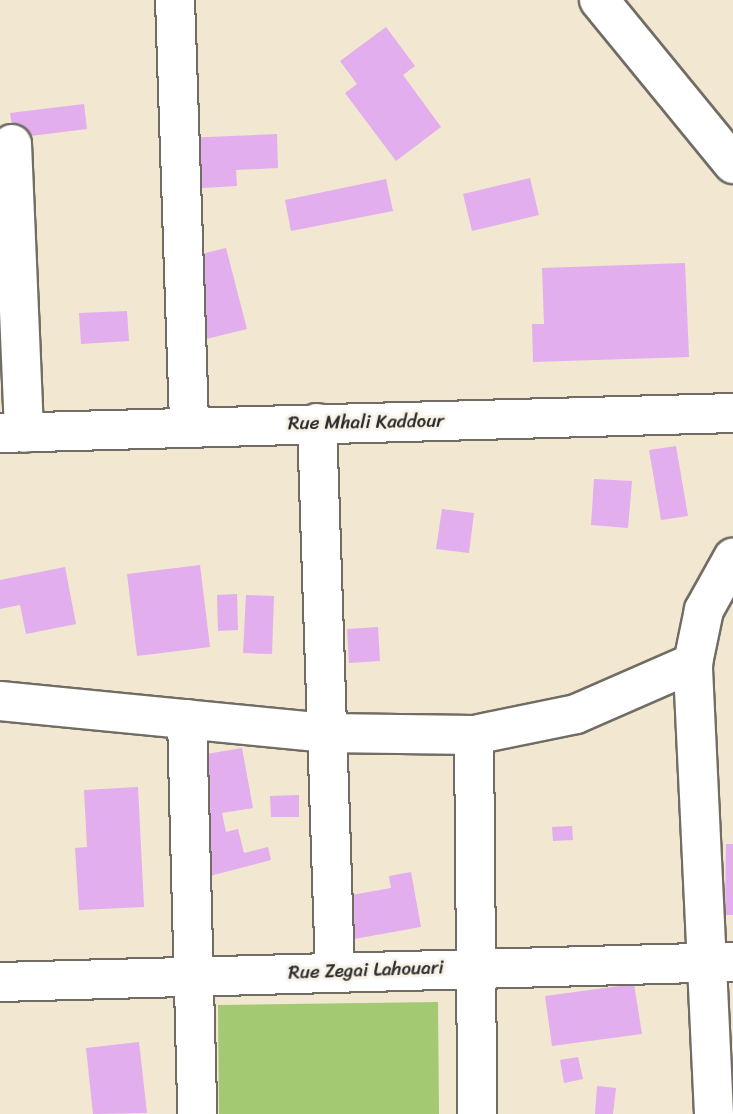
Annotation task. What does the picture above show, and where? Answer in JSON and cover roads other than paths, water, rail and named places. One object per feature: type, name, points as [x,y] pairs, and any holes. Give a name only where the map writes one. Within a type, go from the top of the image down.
[{"type":"street","points":[[175,0],[189,427]]},
{"type":"street","points":[[600,0],[733,164]]},
{"type":"street","points":[[12,144],[12,433]]},
{"type":"street","name":"Rue Mhali Kaddour","points":[[12,433],[733,413]]},
{"type":"street","points":[[317,423],[325,733],[335,971]]},
{"type":"street","points":[[714,1114],[721,962],[693,663],[704,610],[733,558]]},
{"type":"street","points":[[0,701],[325,733],[474,734],[576,714],[693,663]]},
{"type":"street","points":[[187,719],[197,1114]]},
{"type":"street","points":[[474,734],[477,1114]]},
{"type":"street","name":"Rue Zegai Lahouari","points":[[0,982],[721,962]]}]
